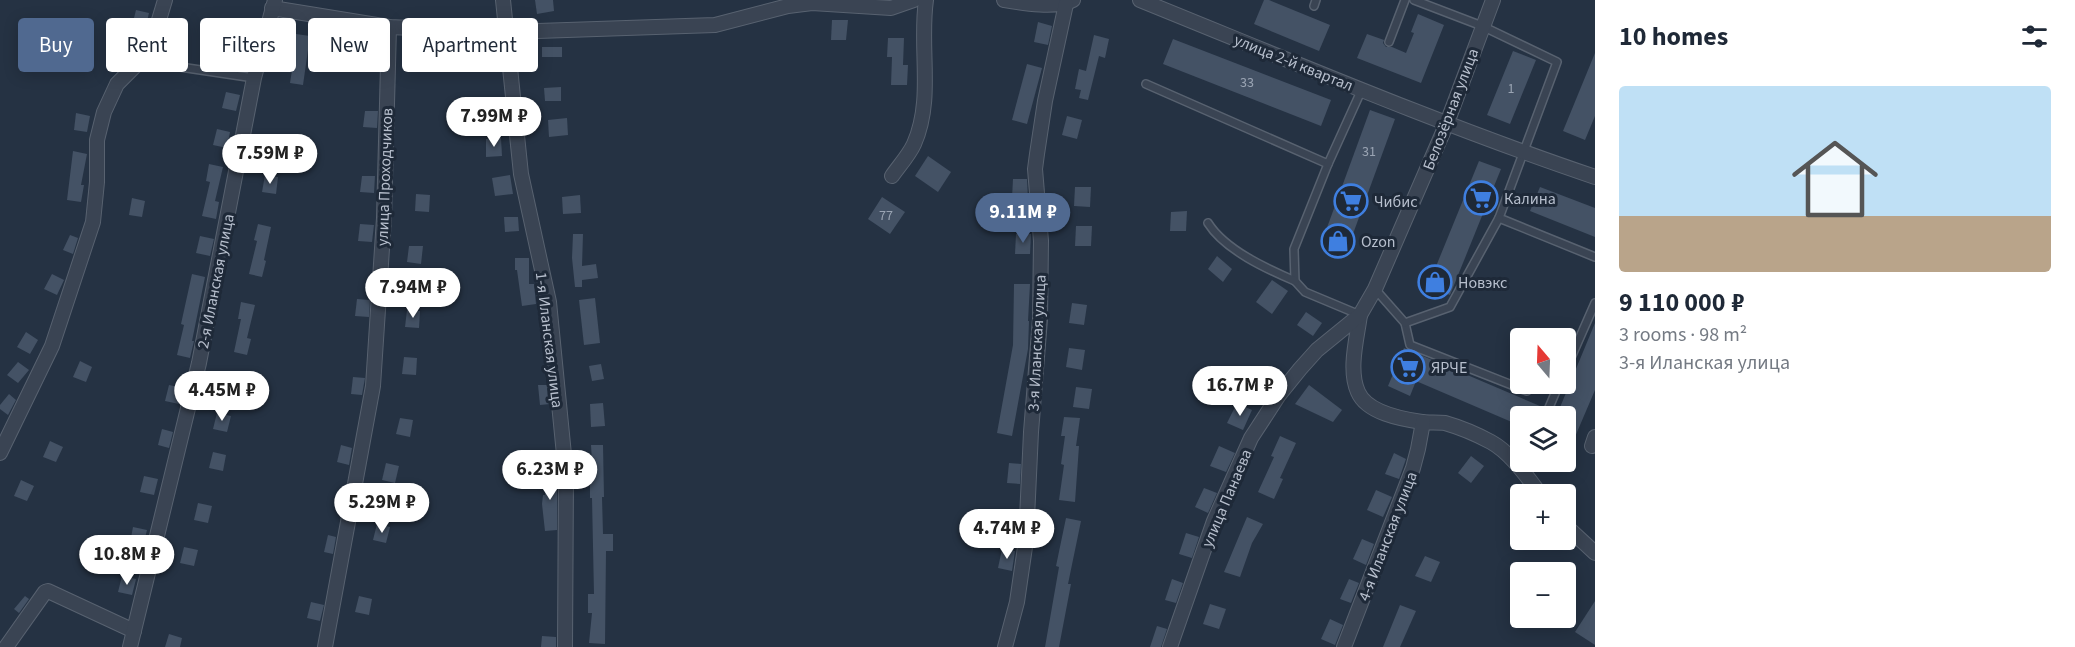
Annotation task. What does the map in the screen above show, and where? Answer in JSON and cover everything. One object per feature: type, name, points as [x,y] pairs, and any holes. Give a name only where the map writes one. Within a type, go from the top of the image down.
[{"type":"street","points":[[160,18],[165,0]]},
{"type":"street","name":"1-я Иланская улица","points":[[503,0],[505,18]]},
{"type":"street","points":[[538,31],[715,25],[788,6],[812,3],[891,8],[914,0]]},
{"type":"street","points":[[892,176],[913,145],[925,102],[923,18],[926,0]]},
{"type":"street","points":[[1004,0],[1021,3],[1069,2]]},
{"type":"street","name":"улица 2-й квартал","points":[[1140,0],[1447,123],[1595,177]]},
{"type":"street","name":"Белозёрная улица","points":[[1360,315],[1375,289],[1447,123],[1493,0]]},
{"type":"street","name":"3-я Иланская улица","points":[[1005,647],[1017,602],[1026,540],[1031,432],[1040,319],[1041,241],[1035,169],[1045,101],[1069,2]]},
{"type":"street","points":[[274,4],[343,18]]},
{"type":"street","name":"2-я Иланская улица","points":[[130,647],[199,363],[254,78],[274,4]]},
{"type":"street","points":[[0,453],[52,346],[93,222],[98,140],[104,112],[117,84],[129,72]]},
{"type":"street","name":"улица Проходчиков","points":[[324,647],[373,386],[384,218],[387,72]]},
{"type":"street","name":"1-я Иланская улица","points":[[510,72],[521,174],[549,302],[566,475],[564,647]]},
{"type":"street","points":[[1360,315],[1354,364],[1355,383],[1362,399],[1387,414],[1423,422],[1444,423],[1490,441],[1500,447],[1532,484]]},
{"type":"street","name":"улица Панаева","points":[[1170,647],[1215,521],[1251,438],[1279,395],[1300,369],[1317,350],[1360,315]]},
{"type":"street","name":"4-я Иланская улица","points":[[1344,647],[1413,468],[1423,422]]},
{"type":"street","points":[[1576,535],[1595,553]]},
{"type":"street","points":[[6,647],[45,592],[48,591],[134,631]]},
{"type":"lane","points":[[1389,42],[1405,0]]},
{"type":"lane","points":[[1405,322],[1450,307],[1499,218],[1557,62],[1482,26],[1414,0]]},
{"type":"lane","points":[[188,68],[254,78]]},
{"type":"lane","points":[[1146,84],[1328,164]]},
{"type":"lane","points":[[1295,281],[1294,249],[1328,164],[1362,89]]},
{"type":"lane","points":[[1499,218],[1595,257]]},
{"type":"lane","points":[[1208,224],[1214,233],[1226,243],[1295,281],[1305,292],[1360,315]]},
{"type":"lane","points":[[1375,289],[1405,322],[1410,345],[1510,384]]},
{"type":"lane","points":[[1576,346],[1595,303]]},
{"type":"building","points":[[535,0],[553,0],[554,11],[537,14]]},
{"type":"building","points":[[1264,0],[1330,25],[1319,51],[1254,24]]},
{"type":"building","points":[[136,10],[149,13],[148,18],[134,18]]},
{"type":"building","points":[[1418,14],[1444,25],[1421,83],[1357,58],[1367,34],[1384,40],[1386,47],[1406,53]]},
{"type":"building","points":[[832,20],[848,20],[846,40],[831,40]]},
{"type":"building","points":[[1038,22],[1052,26],[1048,45],[1034,42]]},
{"type":"building","points":[[296,34],[308,36],[303,85],[290,83],[292,72],[296,72]]},
{"type":"building","points":[[1094,35],[1109,39],[1105,58],[1099,56],[1088,100],[1079,98],[1081,90],[1075,89],[1079,69],[1086,71]]},
{"type":"building","points":[[888,38],[904,38],[903,65],[908,65],[907,85],[891,85],[892,57],[887,57]]},
{"type":"building","points":[[1173,39],[1331,100],[1321,126],[1163,64]]},
{"type":"building","points":[[542,47],[562,47],[562,57],[542,57]]},
{"type":"building","points":[[1513,51],[1536,60],[1510,124],[1487,115]]},
{"type":"building","points":[[1595,53],[1595,116],[1585,140],[1563,131]]},
{"type":"building","points":[[1027,64],[1042,68],[1027,124],[1012,120]]},
{"type":"building","points":[[561,87],[561,101],[545,101],[544,88]]},
{"type":"building","points":[[226,92],[240,95],[236,111],[222,108]]},
{"type":"building","points":[[491,98],[504,98],[505,111],[491,110]]},
{"type":"building","points":[[1370,110],[1395,119],[1346,253],[1321,244]]},
{"type":"building","points":[[365,111],[378,111],[377,128],[363,127]]},
{"type":"building","points":[[76,113],[90,116],[87,132],[74,130]]},
{"type":"building","points":[[1067,116],[1082,120],[1077,139],[1062,135]]},
{"type":"building","points":[[567,118],[568,135],[549,137],[548,120]]},
{"type":"building","points":[[217,129],[230,132],[227,148],[213,145]]},
{"type":"building","points":[[501,138],[502,156],[486,157],[486,139]]},
{"type":"building","points":[[73,151],[87,154],[81,185],[84,185],[81,202],[67,200]]},
{"type":"building","points":[[928,156],[951,172],[938,192],[915,176]]},
{"type":"building","points":[[1479,161],[1501,169],[1450,295],[1428,286]]},
{"type":"building","points":[[209,164],[223,167],[215,201],[219,202],[216,219],[202,216],[210,182],[206,181]]},
{"type":"building","points":[[265,175],[278,177],[276,194],[262,192]]},
{"type":"building","points":[[510,175],[513,194],[495,196],[492,178]]},
{"type":"building","points":[[362,176],[375,176],[374,193],[360,192]]},
{"type":"building","points":[[1013,179],[1027,179],[1028,199],[1012,198]]},
{"type":"building","points":[[1075,187],[1091,187],[1090,207],[1074,206]]},
{"type":"building","points":[[1540,187],[1595,208],[1595,237],[1530,211]]},
{"type":"building","points":[[416,194],[430,195],[429,212],[415,211]]},
{"type":"building","points":[[580,195],[581,213],[563,214],[562,197]]},
{"type":"building","points":[[882,197],[905,212],[890,234],[868,219]]},
{"type":"building","points":[[132,198],[145,201],[142,217],[129,215]]},
{"type":"building","points":[[1187,211],[1186,231],[1170,231],[1171,212]]},
{"type":"building","points":[[504,217],[518,217],[519,231],[505,232]]},
{"type":"building","points":[[258,224],[271,227],[262,277],[249,274],[257,241],[254,240]]},
{"type":"building","points":[[360,224],[374,225],[372,242],[358,241]]},
{"type":"building","points":[[1076,226],[1092,226],[1091,246],[1075,246]]},
{"type":"building","points":[[573,234],[583,234],[582,266],[596,264],[598,278],[582,280],[582,287],[575,287],[572,258]]},
{"type":"building","points":[[1016,234],[1031,234],[1030,254],[1015,254]]},
{"type":"building","points":[[70,235],[78,238],[73,254],[63,250]]},
{"type":"building","points":[[200,236],[214,239],[210,256],[196,253]]},
{"type":"building","points":[[409,246],[423,246],[421,264],[407,262]]},
{"type":"building","points":[[1217,256],[1232,269],[1223,282],[1208,269]]},
{"type":"building","points":[[515,258],[529,258],[529,284],[534,284],[536,304],[522,306]]},
{"type":"building","points":[[52,274],[64,280],[57,295],[44,289]]},
{"type":"building","points":[[192,274],[205,277],[190,358],[177,355]]},
{"type":"building","points":[[1272,280],[1288,291],[1272,314],[1256,302]]},
{"type":"building","points":[[1014,284],[1030,284],[1028,349],[1012,436],[997,433],[1013,345]]},
{"type":"building","points":[[595,298],[600,343],[584,345],[579,300]]},
{"type":"building","points":[[357,299],[370,300],[369,317],[355,316]]},
{"type":"building","points":[[241,302],[255,305],[247,338],[251,339],[247,355],[234,352],[241,319],[238,319]]},
{"type":"building","points":[[1072,303],[1087,305],[1084,325],[1069,323]]},
{"type":"building","points":[[407,310],[420,311],[419,328],[405,327]]},
{"type":"building","points":[[1306,312],[1322,323],[1313,336],[1297,325]]},
{"type":"building","points":[[1595,323],[1595,390],[1576,435],[1576,406],[1561,406],[1566,394],[1576,394],[1576,369]]},
{"type":"building","points":[[26,332],[38,340],[30,354],[17,347]]},
{"type":"building","points":[[1069,348],[1085,350],[1082,370],[1066,367]]},
{"type":"building","points":[[1404,348],[1540,406],[1510,406],[1510,421],[1416,381],[1410,396],[1388,386]]},
{"type":"building","points":[[404,357],[417,358],[416,375],[402,374]]},
{"type":"building","points":[[80,361],[92,367],[86,382],[73,377]]},
{"type":"building","points":[[18,362],[29,370],[18,383],[7,375]]},
{"type":"building","points":[[601,364],[604,379],[592,381],[589,366]]},
{"type":"building","points":[[229,377],[242,380],[238,396],[225,393]]},
{"type":"building","points":[[353,377],[365,378],[362,395],[351,394]]},
{"type":"building","points":[[169,385],[183,388],[179,404],[165,401]]},
{"type":"building","points":[[538,385],[548,385],[550,404],[540,405]]},
{"type":"building","points":[[1309,385],[1342,410],[1333,422],[1295,404]]},
{"type":"building","points":[[1076,387],[1092,389],[1089,409],[1073,407]]},
{"type":"building","points":[[9,394],[16,400],[8,415],[0,409],[0,405]]},
{"type":"building","points":[[603,403],[605,426],[591,427],[590,404]]},
{"type":"building","points":[[1237,403],[1252,410],[1243,430],[1227,423]]},
{"type":"building","points":[[217,413],[231,416],[227,432],[213,429]]},
{"type":"building","points":[[1064,417],[1080,418],[1076,446],[1079,446],[1075,502],[1059,500],[1064,465],[1061,464],[1065,436],[1061,436]]},
{"type":"building","points":[[400,418],[413,420],[410,437],[396,434]]},
{"type":"building","points":[[162,429],[173,432],[169,448],[158,445]]},
{"type":"building","points":[[1280,436],[1296,443],[1280,478],[1283,479],[1274,499],[1258,492],[1274,457],[1271,456]]},
{"type":"building","points":[[50,441],[63,447],[56,462],[43,457]]},
{"type":"building","points":[[341,445],[352,448],[349,465],[337,462]]},
{"type":"building","points":[[591,445],[603,445],[603,534],[613,534],[613,551],[606,551],[605,644],[589,643],[592,613],[588,613],[588,594],[594,594],[592,498],[590,498],[590,479],[593,479]]},
{"type":"building","points":[[1219,446],[1235,453],[1226,472],[1210,466]]},
{"type":"building","points":[[213,452],[226,455],[223,471],[209,468]]},
{"type":"building","points":[[1394,453],[1406,459],[1399,479],[1385,474]]},
{"type":"building","points":[[1471,456],[1484,466],[1471,483],[1458,473]]},
{"type":"building","points":[[386,463],[399,466],[395,483],[382,480]]},
{"type":"building","points":[[1009,463],[1021,464],[1020,484],[1007,483]]},
{"type":"building","points":[[545,470],[556,470],[557,475],[557,530],[545,531],[542,504],[543,495],[545,495]]},
{"type":"building","points":[[144,476],[158,479],[154,495],[140,492]]},
{"type":"building","points":[[21,480],[34,486],[27,501],[14,496]]},
{"type":"building","points":[[1204,488],[1217,493],[1208,513],[1195,507]]},
{"type":"building","points":[[1376,490],[1392,497],[1383,517],[1367,510]]},
{"type":"building","points":[[198,503],[212,506],[208,523],[194,520]]},
{"type":"building","points":[[1247,517],[1263,524],[1252,543],[1240,577],[1224,572]]},
{"type":"building","points":[[1066,518],[1081,521],[1068,584],[1071,584],[1059,647],[1045,647],[1059,567],[1056,566]]},
{"type":"building","points":[[377,524],[390,527],[386,543],[373,540]]},
{"type":"building","points":[[133,527],[147,530],[143,546],[130,543]]},
{"type":"building","points":[[1186,533],[1199,537],[1192,558],[1179,554]]},
{"type":"building","points":[[328,535],[336,537],[333,554],[324,552]]},
{"type":"building","points":[[1362,539],[1374,544],[1366,565],[1353,559]]},
{"type":"building","points":[[184,547],[198,550],[194,566],[180,563]]},
{"type":"building","points":[[1002,549],[1015,551],[1012,571],[998,568]]},
{"type":"building","points":[[1425,556],[1440,562],[1431,582],[1415,576]]},
{"type":"building","points":[[122,576],[136,579],[132,595],[118,592]]},
{"type":"building","points":[[1172,579],[1183,583],[1176,603],[1165,600]]},
{"type":"building","points":[[1349,579],[1359,583],[1351,603],[1340,599]]},
{"type":"building","points":[[25,596],[29,599],[19,613],[14,609]]},
{"type":"building","points":[[359,596],[372,599],[369,615],[355,612]]},
{"type":"building","points":[[1595,601],[1595,645],[1575,632]]},
{"type":"building","points":[[311,602],[324,605],[320,621],[307,618]]},
{"type":"building","points":[[1210,604],[1226,609],[1219,629],[1203,624]]},
{"type":"building","points":[[1400,605],[1416,611],[1400,647],[1383,647]]},
{"type":"building","points":[[1330,619],[1343,625],[1335,645],[1321,639]]},
{"type":"building","points":[[1157,626],[1167,629],[1161,647],[1150,647]]},
{"type":"building","points":[[169,634],[182,638],[180,647],[165,647]]},
{"type":"building","points":[[542,636],[556,637],[556,647],[541,647]]},
{"type":"place","name":"Калина","points":[[1481,198]]},
{"type":"place","name":"Чибис","points":[[1351,201]]},
{"type":"place","name":"Ozon","points":[[1338,241]]},
{"type":"place","name":"Новэкс","points":[[1435,282]]},
{"type":"place","name":"ЯРЧЕ","points":[[1408,367]]}]
